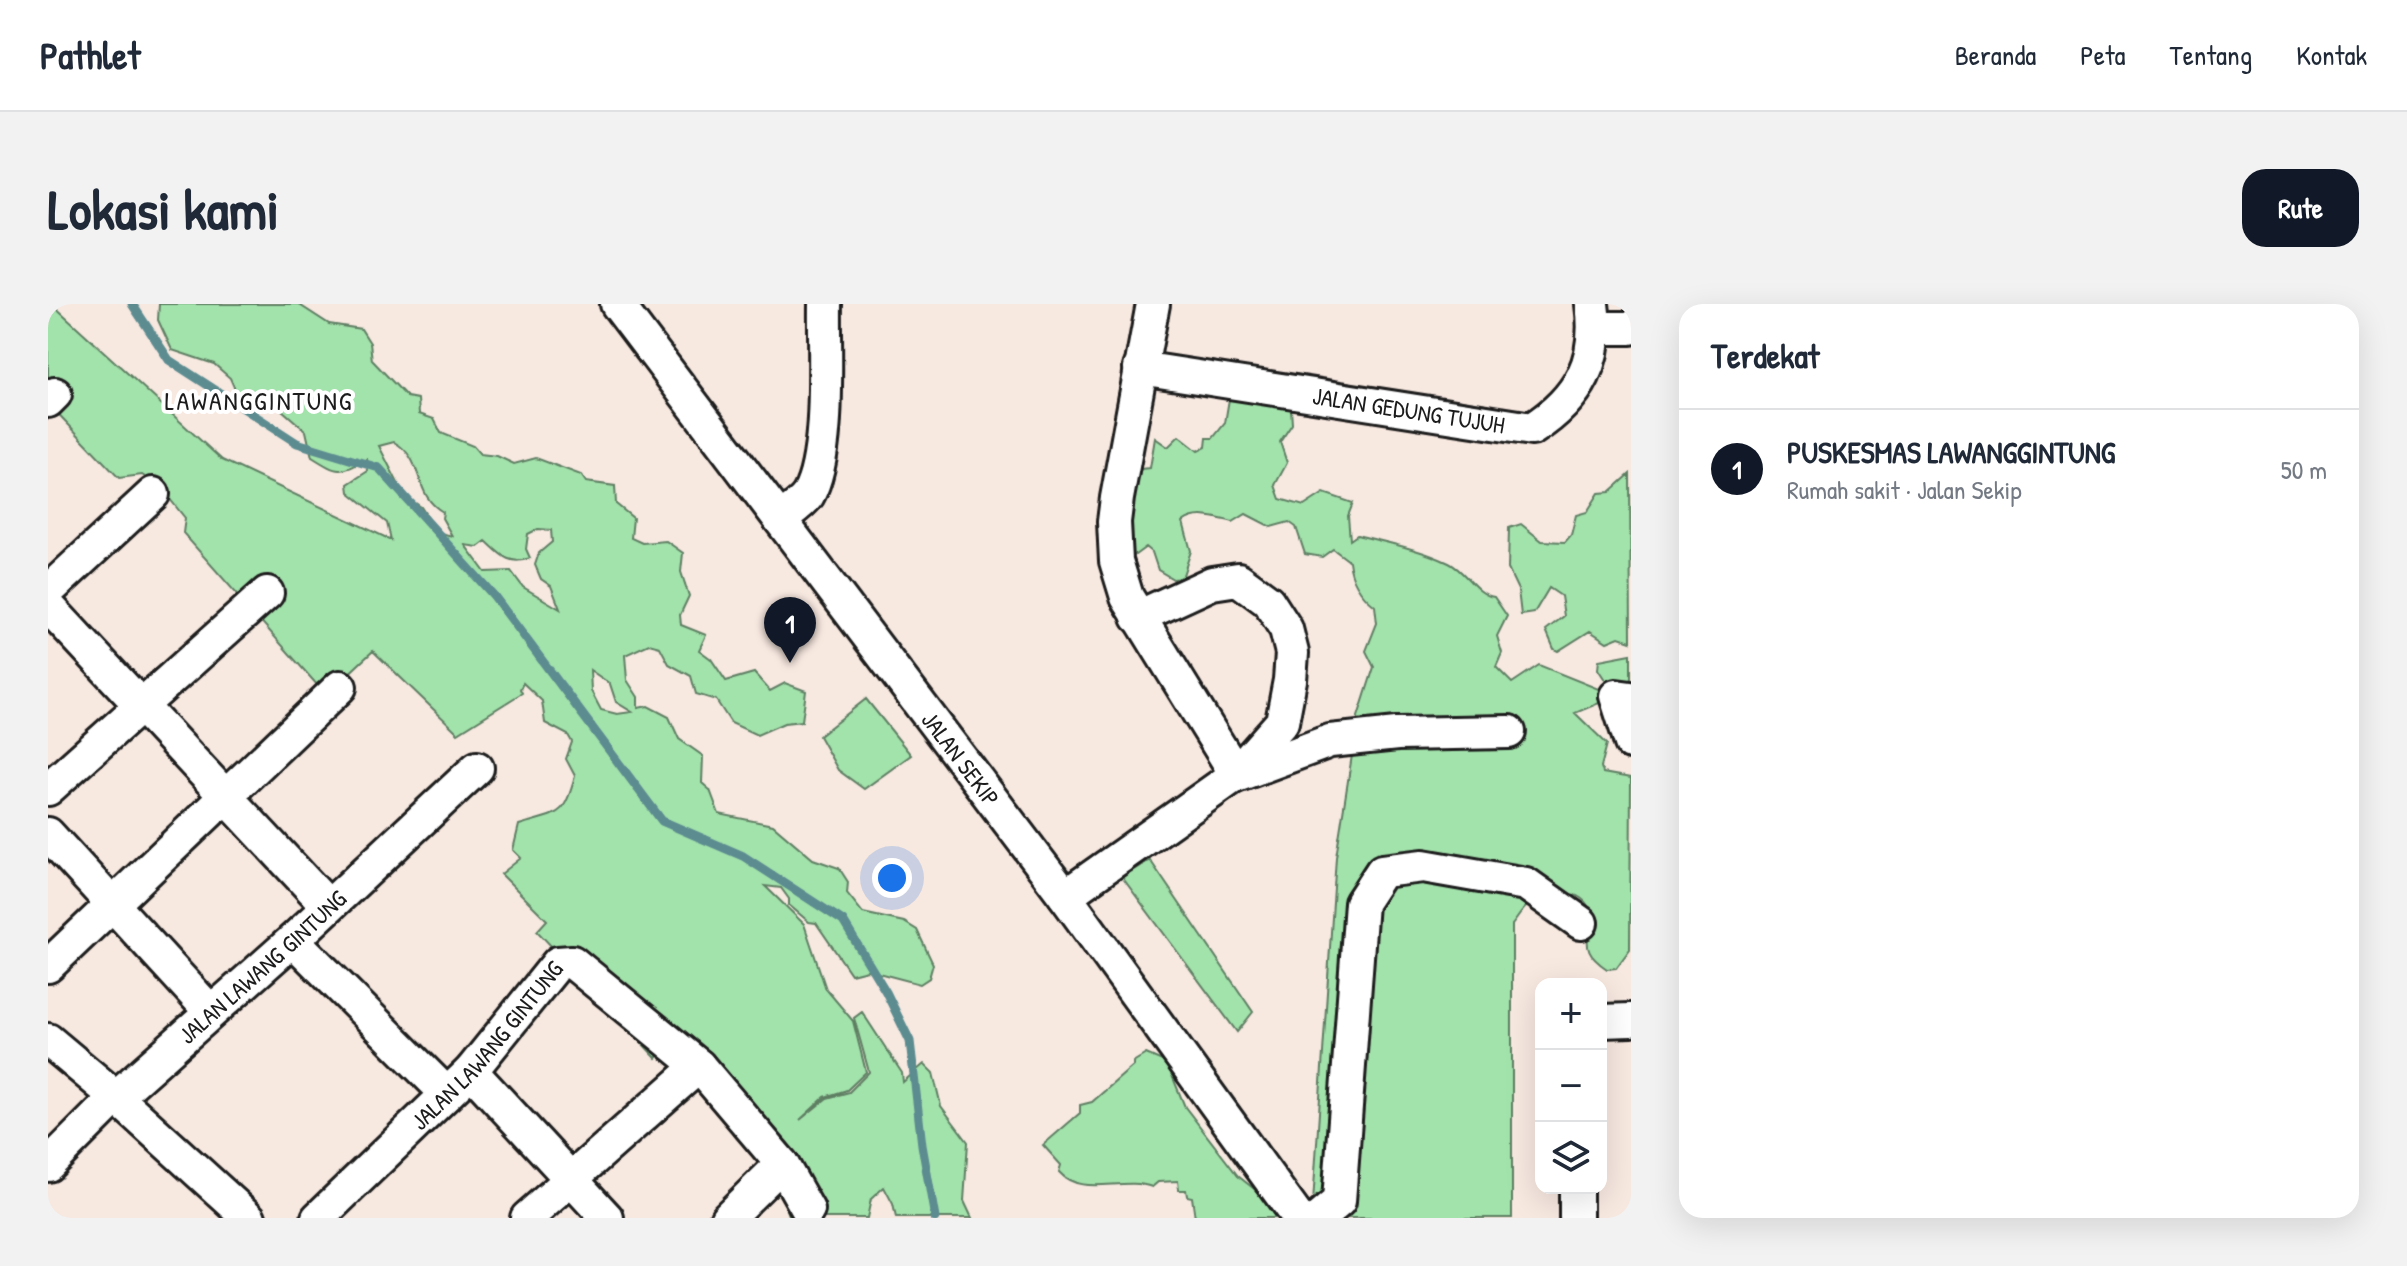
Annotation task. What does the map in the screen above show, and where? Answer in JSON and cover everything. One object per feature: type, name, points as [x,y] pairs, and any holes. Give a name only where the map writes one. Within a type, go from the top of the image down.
[{"type":"street","name":"JALAN SEKIP","points":[[617,304],[1065,896],[1298,1218]]},
{"type":"street","points":[[780,519],[807,498],[818,472],[823,443],[825,304]]},
{"type":"street","points":[[1153,304],[1117,498],[1114,544],[1119,577],[1138,617],[1233,769],[1233,777]]},
{"type":"street","points":[[1594,316],[1631,328]]},
{"type":"street","name":"JALAN GEDUNG TUJUH","points":[[1140,368],[1532,429],[1564,405],[1577,387],[1593,348],[1594,316]]},
{"type":"street","points":[[48,591],[153,494]]},
{"type":"street","points":[[1065,896],[1233,777],[1282,722],[1292,653],[1286,629],[1268,601],[1238,579],[1212,583],[1138,617]]},
{"type":"street","points":[[48,789],[267,593]]},
{"type":"street","name":"JALAN LAWANG GINTUNG","points":[[48,606],[328,906]]},
{"type":"street","points":[[48,966],[340,687]]},
{"type":"street","points":[[1631,698],[1616,696],[1631,743]]},
{"type":"street","points":[[1233,777],[1330,741],[1397,734],[1509,732]]},
{"type":"street","name":"JALAN LAWANG GINTUNG","points":[[48,1165],[116,1097],[293,940],[477,768]]},
{"type":"street","name":"JALAN LAWANG GINTUNG","points":[[48,834],[210,1011]]},
{"type":"street","points":[[1319,1218],[1339,1201],[1361,903],[1382,871],[1423,866],[1526,884],[1581,923]]},
{"type":"street","points":[[293,940],[447,1094]]},
{"type":"street","name":"JALAN LAWANG GINTUNG","points":[[318,1218],[471,1071],[558,963],[565,960],[572,962],[699,1066],[782,1164],[808,1210]]},
{"type":"street","points":[[1607,1021],[1631,1020]]},
{"type":"street","points":[[48,1040],[116,1097],[249,1218]]},
{"type":"street","points":[[527,1218],[699,1066]]},
{"type":"street","points":[[471,1071],[607,1218]]},
{"type":"street","points":[[727,1218],[782,1164]]},
{"type":"street","points":[[1576,1194],[1576,1218]]},
{"type":"green space","points":[[48,304],[52,304],[222,460],[391,540],[387,523],[349,492],[348,484],[368,471],[367,459],[340,470],[312,457],[306,431],[274,403],[256,409],[238,396],[230,378],[214,364],[172,350],[158,320],[159,304],[298,304],[329,324],[361,329],[370,343],[372,360],[407,397],[418,399],[419,414],[434,419],[441,433],[473,446],[480,454],[497,456],[514,464],[536,458],[581,475],[586,482],[615,486],[616,504],[633,518],[631,538],[642,543],[666,541],[683,553],[681,572],[689,596],[680,615],[681,625],[706,635],[699,650],[711,659],[726,681],[754,673],[770,691],[785,683],[806,691],[802,721],[784,723],[757,735],[731,723],[716,700],[696,694],[691,676],[669,664],[660,647],[649,644],[625,655],[627,680],[638,697],[638,708],[648,706],[669,717],[679,739],[703,756],[702,783],[710,790],[719,814],[773,825],[813,859],[839,868],[848,882],[847,893],[863,913],[904,922],[917,930],[933,964],[929,978],[920,984],[867,970],[851,974],[816,923],[809,922],[789,905],[789,899],[781,888],[765,886],[804,924],[826,989],[853,1021],[866,1072],[847,1090],[825,1097],[800,1120],[827,1098],[849,1092],[869,1072],[854,1018],[862,1012],[902,1073],[903,1082],[924,1064],[933,1073],[941,1106],[968,1142],[964,1201],[972,1218],[896,1218],[884,1187],[871,1199],[867,1218],[790,1218],[773,1170],[674,1042],[656,1058],[537,931],[547,920],[501,874],[521,858],[513,850],[519,825],[558,812],[567,800],[575,776],[566,759],[572,742],[568,735],[545,723],[542,701],[523,683],[522,693],[458,733],[373,651],[326,695],[183,533],[185,518],[161,488],[142,475],[119,478],[48,403]],"holes":[[[394,442],[411,458],[422,487],[433,505],[443,512],[442,518],[452,536],[437,532],[421,507],[404,495],[379,446]],[[538,529],[551,530],[552,542],[539,553],[535,565],[541,579],[551,586],[560,609],[523,587],[511,571],[485,572],[465,545],[478,547],[486,541],[506,558],[523,560],[530,558],[526,549],[528,534]],[[590,670],[610,684],[616,702],[632,712],[617,714],[601,710],[591,691]]]},
{"type":"green space","points":[[1231,387],[1261,395],[1291,409],[1292,424],[1280,442],[1287,463],[1275,485],[1280,499],[1304,506],[1324,493],[1353,503],[1348,516],[1350,540],[1357,535],[1438,558],[1455,567],[1481,592],[1494,597],[1507,616],[1497,636],[1502,653],[1496,667],[1512,683],[1539,665],[1616,696],[1575,713],[1607,744],[1601,767],[1603,773],[1631,778],[1630,949],[1616,968],[1607,969],[1596,960],[1588,947],[1591,914],[1581,898],[1573,894],[1554,894],[1535,900],[1512,925],[1512,1218],[1320,1218],[1313,1203],[1336,857],[1358,717],[1374,667],[1366,651],[1377,623],[1375,606],[1358,586],[1349,561],[1333,549],[1322,557],[1305,554],[1296,527],[1289,522],[1271,527],[1246,514],[1233,522],[1207,516],[1183,522],[1191,551],[1182,578],[1173,579],[1158,570],[1152,552],[1146,547],[1127,561],[1118,471],[1150,468],[1155,438],[1168,447],[1179,436],[1198,451],[1206,447],[1207,438],[1213,438],[1225,423]]},
{"type":"green space","points":[[1630,474],[1631,641],[1619,637],[1607,642],[1590,631],[1558,651],[1554,649],[1546,630],[1564,616],[1561,596],[1549,588],[1534,613],[1521,615],[1518,590],[1508,569],[1509,528],[1521,524],[1542,541],[1565,542],[1571,535],[1576,515],[1587,512],[1599,493],[1610,492]]},
{"type":"green space","points":[[1631,654],[1631,687],[1611,689],[1598,669],[1599,660]]},
{"type":"green space","points":[[866,699],[911,755],[864,789],[838,770],[819,736]]},
{"type":"green space","points":[[1150,860],[1253,1012],[1237,1032],[1122,877]]},
{"type":"green space","points":[[1146,1054],[1167,1063],[1185,1107],[1238,1176],[1272,1203],[1278,1218],[1195,1218],[1192,1197],[1187,1196],[1186,1190],[1179,1190],[1178,1181],[1158,1182],[1152,1187],[1141,1184],[1091,1185],[1068,1180],[1059,1172],[1061,1165],[1043,1145],[1080,1113],[1080,1105],[1092,1102],[1133,1066],[1133,1062]]},
{"type":"waterway","points":[[132,304],[169,360],[297,443],[379,468],[494,596],[662,821],[743,856],[843,921],[886,992],[910,1041],[922,1145],[935,1218]]},
{"type":"place","name":"PUSKESMAS LAWANGGINTUNG","points":[[790,663]]},
{"type":"district","name":"LAWANGGINTUNG","points":[[259,400]]}]
